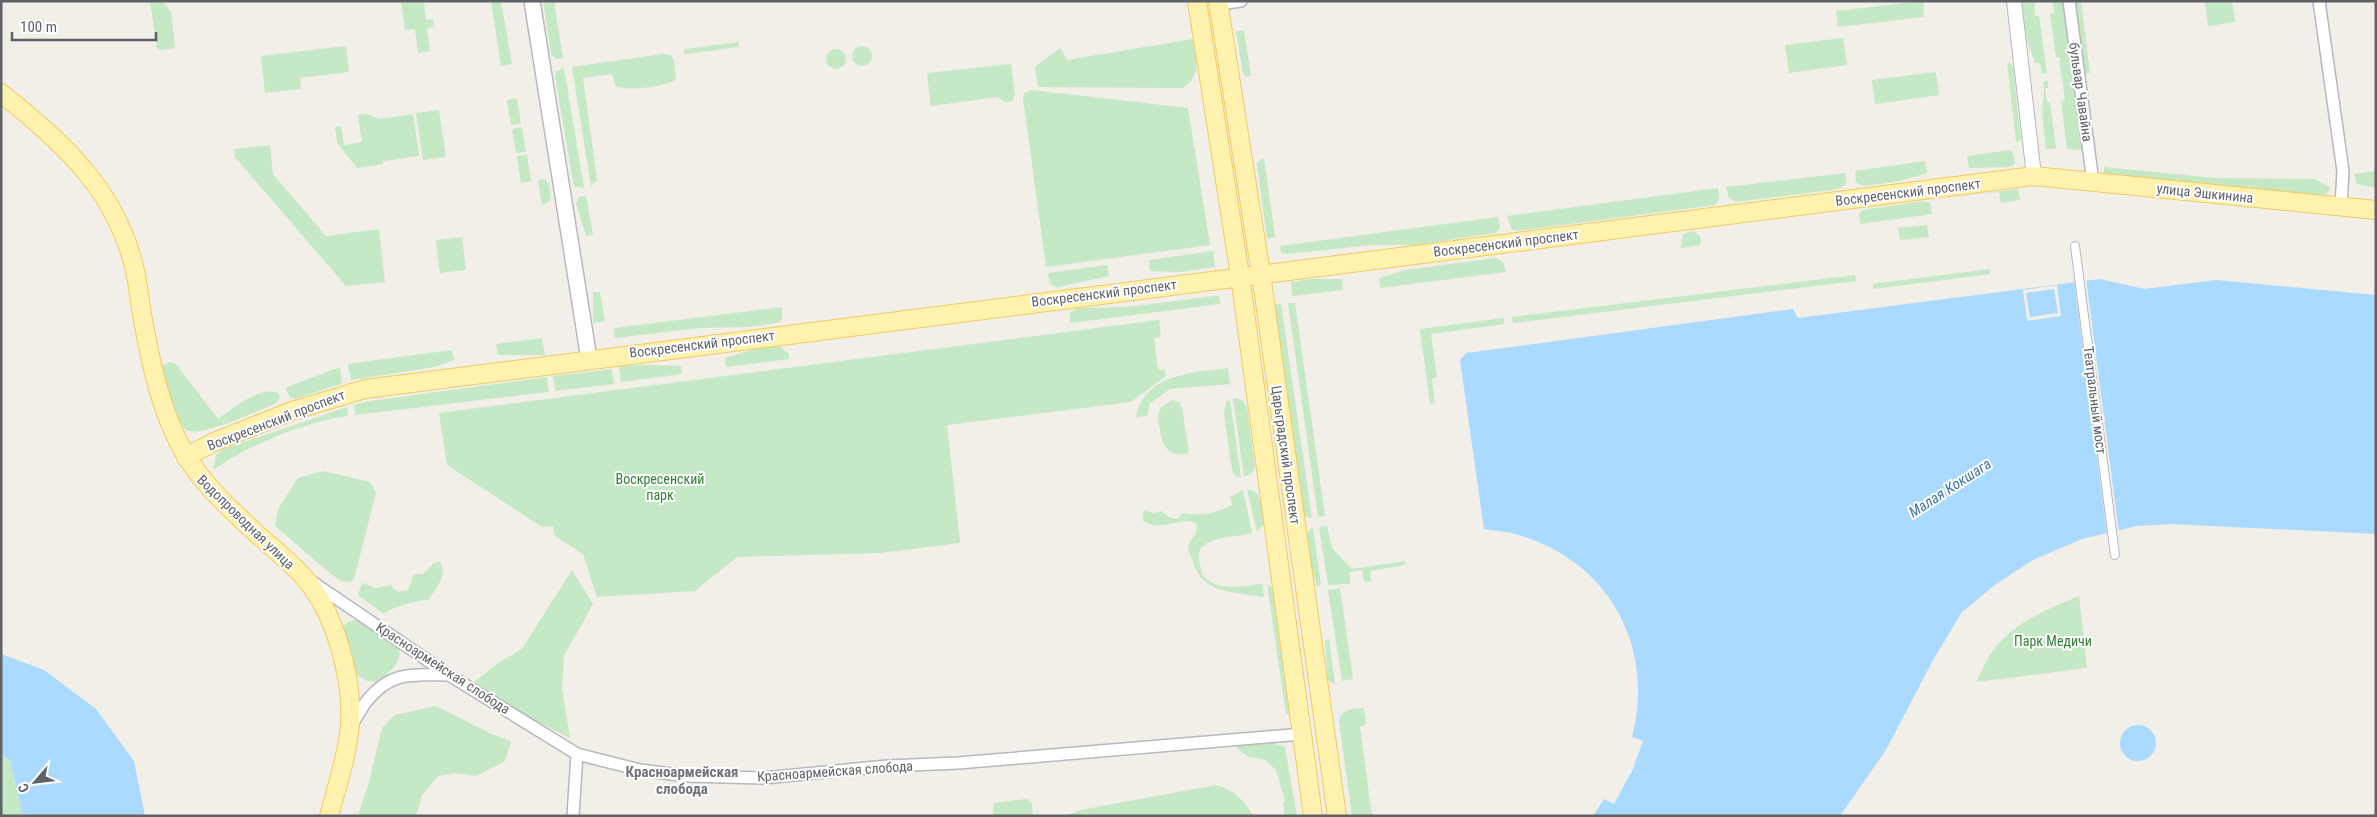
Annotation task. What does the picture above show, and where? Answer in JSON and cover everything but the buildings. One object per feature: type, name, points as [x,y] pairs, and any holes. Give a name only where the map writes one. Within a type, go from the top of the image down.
[{"type":"main road","points":[[532,1],[589,359]]},
{"type":"main road","name":"Царьградский проспект","points":[[1197,1],[1240,276],[1313,816]]},
{"type":"main road","name":"Царьградский проспект","points":[[1218,3],[1261,274],[1337,816]]},
{"type":"main road","name":"Водопроводная улица","points":[[1,93],[52,136],[76,160],[96,182],[111,206],[123,230],[133,261],[159,395],[186,457],[214,494],[302,576],[321,603],[334,631],[347,675],[350,726],[329,816]]},
{"type":"main road","name":"Воскресенский проспект","points":[[186,457],[214,442],[308,405],[347,393],[439,378],[2034,176]]},
{"type":"main road","name":"улица Эшкинина","points":[[2034,176],[2376,210]]},
{"type":"street","points":[[1218,3],[1241,1]]},
{"type":"street","points":[[2014,1],[2034,176]]},
{"type":"street","name":"бульвар Чавайна","points":[[2069,1],[2093,182]]},
{"type":"street","points":[[2319,1],[2343,171],[2342,206]]},
{"type":"street","name":"Театральный мост","points":[[2075,246],[2115,555]]},
{"type":"street","name":"Красноармейская слобода","points":[[302,576],[449,674],[577,754],[644,770],[687,776],[763,778],[887,766],[978,761],[1302,734]]},
{"type":"street","points":[[350,726],[367,701],[379,688],[392,680],[400,676],[449,674]]},
{"type":"street","points":[[573,816],[577,754]]},
{"type":"green space","points":[[150,1],[162,1],[171,12],[175,48],[160,50],[157,48]]},
{"type":"green space","points":[[401,1],[424,1],[426,20],[433,19],[434,27],[427,28],[430,51],[418,53],[415,29],[405,30]]},
{"type":"green space","points":[[491,1],[501,1],[512,64],[501,66]]},
{"type":"green space","points":[[543,1],[554,1],[563,59],[557,59],[551,54]]},
{"type":"green space","points":[[1923,1],[1924,17],[1838,27],[1836,11]]},
{"type":"green space","points":[[2021,1],[2034,1],[2035,16],[2039,16],[2047,73],[2042,74],[2040,63],[2035,63],[2027,40]]},
{"type":"green space","points":[[2053,1],[2064,1],[2082,150],[2067,149],[2061,101],[2065,100],[2050,14],[2054,13]]},
{"type":"green space","points":[[2072,1],[2081,1],[2090,73],[2084,73]]},
{"type":"green space","points":[[2205,1],[2232,1],[2235,22],[2208,26]]},
{"type":"green space","points":[[1244,30],[1251,76],[1247,77],[1243,74],[1236,31]]},
{"type":"green space","points":[[1843,38],[1847,65],[1789,73],[1785,45]]},
{"type":"green space","points":[[1193,39],[1196,60],[1195,72],[1193,78],[1183,88],[1038,87],[1035,67],[1060,48],[1067,60]]},
{"type":"green space","points":[[739,42],[739,47],[686,54],[683,52],[685,49]]},
{"type":"green space","points":[[346,46],[349,72],[300,78],[301,89],[265,93],[261,56]]},
{"type":"green space","points":[[862,46],[869,49],[872,56],[869,63],[862,66],[855,63],[852,56],[855,49]]},
{"type":"green space","points":[[836,49],[843,52],[846,59],[843,66],[836,69],[829,66],[826,59],[829,52]]},
{"type":"green space","points":[[663,54],[670,55],[674,60],[676,79],[672,82],[646,88],[627,88],[615,85],[612,74],[583,78],[597,180],[591,186],[572,67]]},
{"type":"green space","points":[[2007,63],[2010,63],[2013,67],[2021,141],[2016,142]]},
{"type":"green space","points":[[1011,64],[1015,95],[1012,101],[1004,102],[998,97],[931,106],[927,73]]},
{"type":"green space","points":[[564,68],[584,188],[575,187],[573,182],[555,76],[556,71]]},
{"type":"green space","points":[[1936,72],[1939,95],[1875,104],[1872,80]]},
{"type":"green space","points":[[2048,81],[2048,88],[2045,88],[2047,102],[2050,102],[2056,149],[2046,149],[2042,112],[2043,82]]},
{"type":"green space","points":[[1032,90],[1188,108],[1210,245],[1046,267],[1023,98],[1024,93]]},
{"type":"green space","points":[[517,98],[521,124],[511,125],[507,100]]},
{"type":"green space","points":[[439,110],[446,157],[423,160],[416,113]]},
{"type":"green space","points":[[366,114],[379,119],[413,114],[419,156],[383,161],[383,164],[357,168],[337,143],[335,127],[341,126],[344,145],[362,142],[358,115]]},
{"type":"green space","points":[[522,127],[526,152],[516,153],[512,129]]},
{"type":"green space","points":[[270,145],[273,174],[326,236],[379,229],[385,282],[346,286],[235,157],[234,149]]},
{"type":"green space","points":[[2010,150],[2013,153],[2015,164],[2008,167],[1969,168],[1967,156]]},
{"type":"green space","points":[[527,155],[531,181],[521,183],[517,156]]},
{"type":"green space","points":[[1264,158],[1275,237],[1267,238],[1257,164]]},
{"type":"green space","points":[[1925,161],[1927,173],[1900,181],[1863,186],[1856,182],[1855,171]]},
{"type":"green space","points":[[2104,167],[2216,178],[2315,179],[2331,188],[2326,194],[2319,195],[2250,189],[2250,186],[2247,186],[2247,189],[2219,186],[2219,183],[2217,186],[2178,182],[2178,179],[2175,182],[2113,176],[2112,173],[2111,176],[2104,175]]},
{"type":"green space","points":[[2376,171],[2376,188],[2357,184],[2354,174]]},
{"type":"green space","points":[[1845,173],[1846,184],[1839,189],[1736,202],[1729,198],[1726,187]]},
{"type":"green space","points":[[544,179],[549,184],[551,198],[542,205],[538,180]]},
{"type":"green space","points":[[1718,188],[1719,199],[1715,205],[1517,231],[1512,230],[1507,216]]},
{"type":"green space","points":[[2018,189],[2020,200],[2001,203],[1999,192],[1944,198]]},
{"type":"green space","points":[[586,196],[593,235],[586,236],[576,203],[579,197]]},
{"type":"green space","points":[[1924,201],[1930,203],[1932,214],[1860,224],[1859,214],[1863,210]]},
{"type":"green space","points":[[1498,217],[1500,228],[1496,233],[1415,245],[1373,245],[1281,253],[1280,246]]},
{"type":"green space","points":[[1927,225],[1929,237],[1900,240],[1898,228]]},
{"type":"green space","points":[[1693,231],[1700,236],[1701,245],[1681,248],[1683,234]]},
{"type":"green space","points":[[462,237],[466,270],[440,273],[436,240]]},
{"type":"green space","points":[[1213,251],[1215,267],[1180,272],[1150,271],[1149,260]]},
{"type":"green space","points":[[1496,258],[1503,262],[1506,272],[1380,288],[1379,278],[1406,270]]},
{"type":"green space","points":[[1107,265],[1109,276],[1058,287],[1051,284],[1049,280],[1048,273]]},
{"type":"green space","points":[[1990,269],[1990,274],[1873,289],[1873,284]]},
{"type":"green space","points":[[1855,275],[1856,281],[1513,323],[1512,317]]},
{"type":"green space","points":[[1312,279],[1342,279],[1343,290],[1292,296],[1291,282]]},
{"type":"green space","points":[[593,292],[600,292],[605,321],[593,323]]},
{"type":"green space","points":[[1219,296],[1220,304],[1070,323],[1070,313],[1076,308],[1127,307]]},
{"type":"green space","points":[[1288,303],[1295,303],[1325,516],[1318,517]]},
{"type":"green space","points":[[1281,304],[1312,518],[1306,517],[1302,513],[1273,305]]},
{"type":"green space","points":[[782,307],[782,320],[777,323],[748,327],[700,328],[615,338],[614,328]]},
{"type":"green space","points":[[1504,318],[1504,324],[1431,334],[1437,377],[1432,379],[1435,403],[1430,404],[1420,329]]},
{"type":"green space","name":"Воскресенский парк","points":[[1159,320],[1161,337],[1154,338],[1158,370],[1165,369],[1166,376],[1131,402],[947,425],[960,543],[880,553],[737,557],[695,591],[597,597],[583,554],[555,536],[553,526],[542,527],[447,465],[439,413]]},
{"type":"green space","points":[[542,338],[545,355],[498,355],[496,344]]},
{"type":"green space","points":[[780,346],[789,354],[789,359],[726,367],[725,358],[755,349]]},
{"type":"green space","points":[[452,350],[454,360],[434,367],[351,380],[348,364]]},
{"type":"green space","points":[[170,362],[176,364],[218,419],[247,399],[263,392],[271,391],[278,393],[280,398],[275,404],[217,427],[194,431],[187,430],[182,426],[174,411],[162,376],[161,370],[164,365]]},
{"type":"green space","points":[[619,366],[681,366],[682,374],[621,382]]},
{"type":"green space","points":[[340,367],[342,382],[340,384],[295,399],[290,397],[285,388]]},
{"type":"green space","points":[[1228,368],[1230,384],[1170,389],[1150,403],[1147,416],[1136,417],[1141,402],[1149,391],[1160,383],[1186,374]]},
{"type":"green space","points":[[612,369],[614,384],[555,391],[553,376]]},
{"type":"green space","points":[[547,377],[549,392],[355,415],[354,405],[371,401]]},
{"type":"green space","points":[[1237,398],[1243,401],[1247,407],[1255,467],[1252,473],[1244,477],[1233,399]]},
{"type":"green space","points":[[1173,400],[1179,402],[1182,407],[1189,453],[1172,453],[1165,447],[1161,436],[1158,420],[1159,412],[1165,404]]},
{"type":"green space","points":[[1230,400],[1241,478],[1235,476],[1232,470],[1224,413],[1226,402]]},
{"type":"green space","points":[[347,407],[348,416],[313,423],[295,429],[243,452],[213,470],[216,455],[224,449]]},
{"type":"green space","points":[[323,471],[370,482],[376,493],[354,579],[349,582],[341,581],[331,574],[275,526],[278,509],[298,478]]},
{"type":"green space","points":[[1247,489],[1257,493],[1261,502],[1264,524],[1257,532]]},
{"type":"green space","points":[[1243,490],[1252,533],[1216,540],[1204,545],[1199,555],[1200,565],[1202,574],[1214,584],[1238,587],[1262,584],[1264,597],[1221,590],[1204,580],[1197,572],[1188,550],[1190,541],[1196,532],[1197,524],[1185,521],[1158,526],[1143,521],[1143,512],[1146,510],[1153,513],[1161,511],[1169,517],[1176,519],[1181,516],[1181,513],[1201,514],[1214,512],[1232,505],[1230,497]]},
{"type":"green space","points":[[1327,526],[1332,548],[1352,569],[1405,561],[1405,565],[1370,571],[1371,581],[1364,582],[1362,570],[1349,572],[1350,584],[1328,585],[1319,527]]},
{"type":"green space","points":[[1313,528],[1321,585],[1317,586],[1306,549],[1307,535],[1310,529]]},
{"type":"green space","points":[[440,562],[443,572],[442,577],[428,600],[405,604],[384,614],[358,595],[362,583],[376,588],[391,585],[397,592],[408,590],[414,574],[423,574],[434,563]]},
{"type":"green space","points":[[572,570],[593,604],[564,656],[562,689],[570,738],[516,711],[474,682],[500,662],[522,649]]},
{"type":"green space","points":[[1267,584],[1272,587],[1289,714],[1286,714]]},
{"type":"green space","points":[[1340,588],[1353,679],[1342,681],[1328,590]]},
{"type":"green space","name":"Парк Медичи","points":[[2079,596],[2087,668],[1976,682],[1992,652],[2012,631],[2034,617]]},
{"type":"green space","points":[[355,620],[387,636],[399,648],[398,660],[395,665],[375,682],[367,681],[353,672],[340,629],[348,622]]},
{"type":"green space","points":[[1329,639],[1335,685],[1328,680],[1325,640]]},
{"type":"green space","points":[[435,706],[491,734],[511,741],[505,761],[476,776],[455,773],[438,776],[422,795],[416,816],[358,816],[369,782],[382,728],[395,715]]},
{"type":"green space","points":[[1364,708],[1366,724],[1360,727],[1372,816],[1352,816],[1339,721],[1345,711]]},
{"type":"green space","points":[[1270,742],[1285,747],[1297,816],[1285,816],[1283,804],[1285,801],[1276,770],[1264,759],[1249,757],[1237,748],[1237,745]]},
{"type":"green space","points":[[1,754],[10,760],[23,816],[1,816]]},
{"type":"green space","points":[[1216,785],[1238,796],[1253,816],[1065,816],[1081,810]]},
{"type":"green space","points":[[1026,799],[1032,803],[1033,816],[993,816],[994,803]]},
{"type":"water","name":"Малая Кокшага","points":[[2100,279],[2144,289],[2216,280],[2376,295],[2376,534],[2172,524],[2137,526],[2082,539],[2033,560],[1996,584],[1962,612],[1932,662],[1886,750],[1840,816],[1595,816],[1604,799],[1614,804],[1633,769],[1643,741],[1632,737],[1638,705],[1637,673],[1631,643],[1620,615],[1603,590],[1582,568],[1556,550],[1525,537],[1484,529],[1460,360],[1466,353],[1793,309],[1798,318]]},
{"type":"water","points":[[1,654],[44,670],[96,709],[134,761],[145,816],[23,816],[10,760],[1,754]]},
{"type":"water","points":[[2138,725],[2151,730],[2156,743],[2151,756],[2138,761],[2125,756],[2120,743],[2125,730]]},
{"type":"pier","points":[[2086,278],[2119,533],[2107,536],[2074,280]]},
{"type":"pier","points":[[2057,285],[2061,316],[2027,321],[2023,290]],"holes":[[[2054,289],[2058,313],[2030,317],[2026,293]]]},
{"type":"district","name":"Красноармейская слобода","points":[[682,780]]}]
